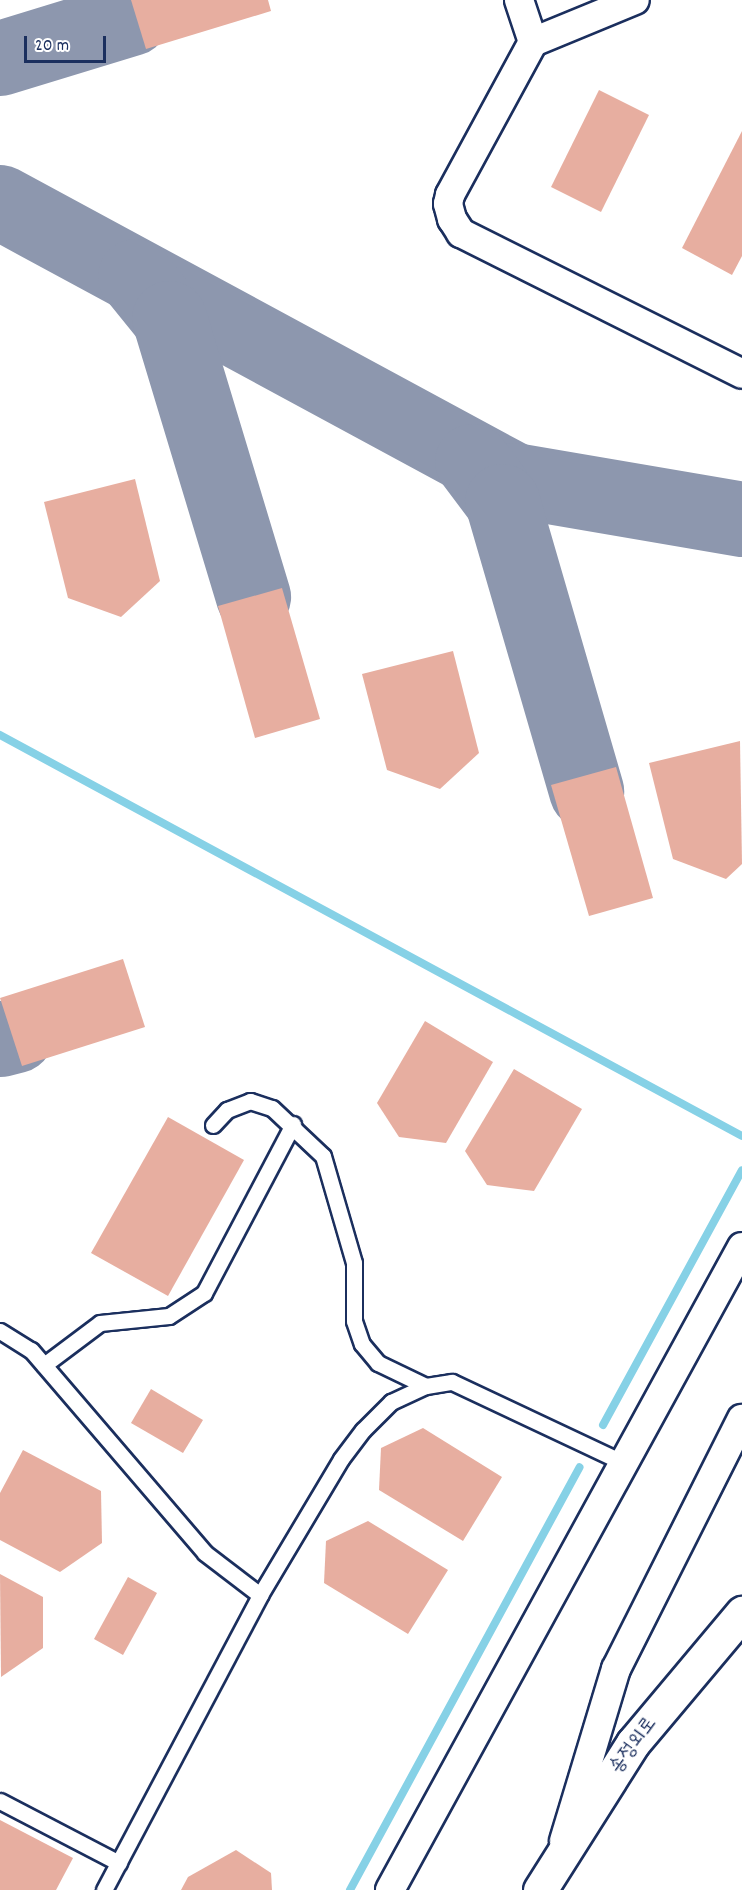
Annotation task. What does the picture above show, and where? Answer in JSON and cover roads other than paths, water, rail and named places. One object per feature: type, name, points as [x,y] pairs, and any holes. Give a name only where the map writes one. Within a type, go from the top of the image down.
[{"type":"street","points":[[519,0],[533,42]]},
{"type":"street","points":[[635,0],[533,42],[450,195],[448,204],[452,219],[461,233],[742,374]]},
{"type":"street","points":[[390,1890],[742,1246]]},
{"type":"street","points":[[548,1876],[616,1669],[742,1419]]},
{"type":"street","name":"송정외로","points":[[548,1876],[633,1743],[742,1613]]},
{"type":"lane","points":[[213,1125],[227,1110],[250,1101],[272,1108],[292,1124],[323,1156],[354,1263],[354,1321],[362,1344],[378,1363],[426,1386]]},
{"type":"lane","points":[[44,1365],[100,1323],[169,1316],[204,1293],[292,1124]]},
{"type":"lane","points":[[0,1331],[31,1350],[205,1553],[260,1595]]},
{"type":"lane","points":[[104,1890],[260,1595],[363,1430],[391,1402],[426,1386],[452,1382],[622,1462]]},
{"type":"lane","points":[[0,1802],[119,1863]]},
{"type":"waterway","points":[[0,735],[742,1136]]},
{"type":"waterway","points":[[603,1425],[742,1170]]},
{"type":"waterway","points":[[350,1890],[580,1467]]}]
